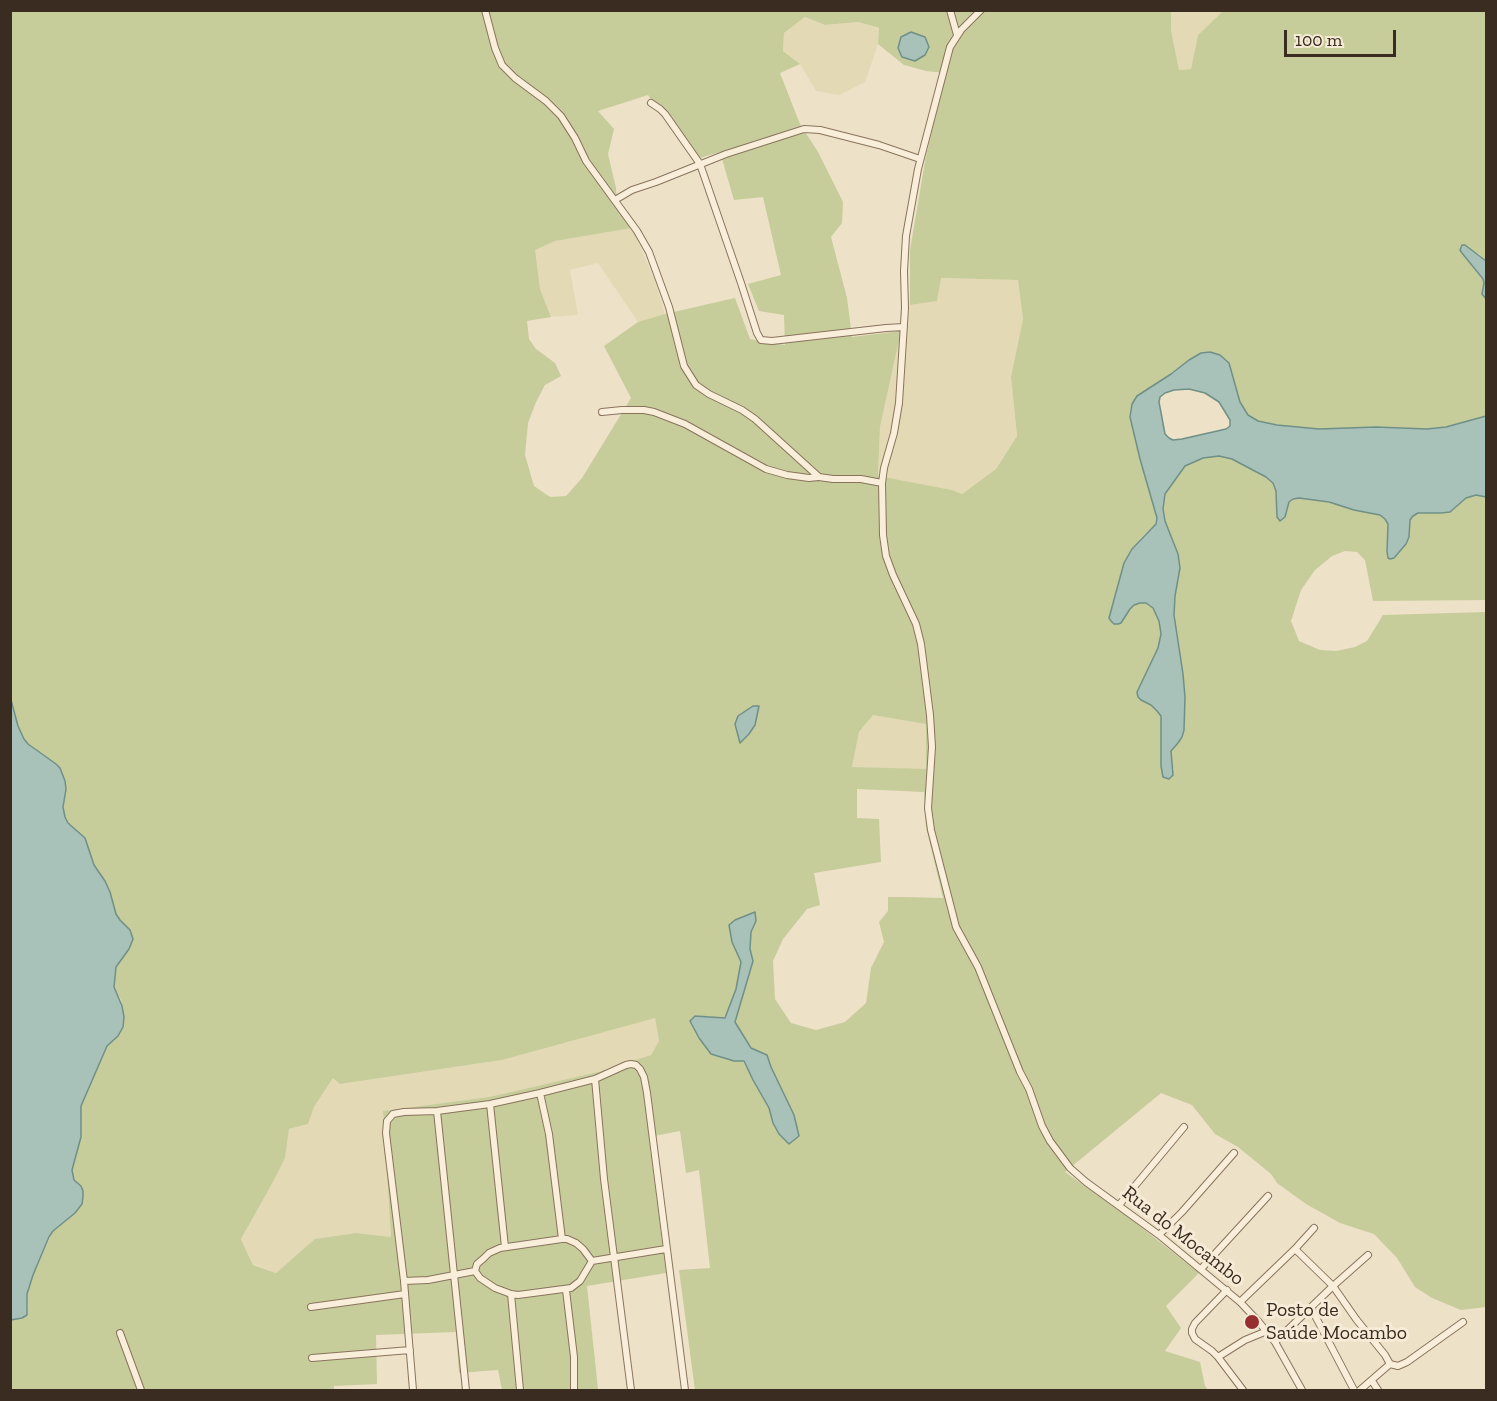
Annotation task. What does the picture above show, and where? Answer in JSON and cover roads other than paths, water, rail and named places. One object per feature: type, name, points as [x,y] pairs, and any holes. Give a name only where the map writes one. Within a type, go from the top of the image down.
[{"type":"street","points":[[485,10],[502,65],[561,116],[586,161],[637,231],[653,260],[669,307],[684,366],[692,381],[700,389],[755,419],[819,477]]},
{"type":"street","points":[[950,10],[957,35]]},
{"type":"street","points":[[957,35],[981,10]]},
{"type":"street","name":"Rua do Mocambo","points":[[957,35],[950,47],[920,159],[906,236],[904,327],[899,403],[882,483],[883,536],[886,556],[892,575],[916,624],[921,644],[932,747],[929,821],[953,916],[959,933],[978,967],[1050,1141],[1076,1174],[1159,1235],[1240,1302],[1275,1342],[1302,1390]]},
{"type":"street","points":[[651,103],[665,114],[700,164],[761,340],[772,341],[904,327]]},
{"type":"street","points":[[615,200],[632,190],[726,154],[808,128],[879,145],[920,159]]},
{"type":"street","points":[[602,412],[622,410],[654,412],[685,424],[766,469],[787,475],[809,478],[861,479],[882,483]]},
{"type":"street","points":[[413,1390],[404,1281],[386,1132],[387,1121],[393,1114],[490,1104],[540,1093],[595,1079],[631,1064],[640,1069],[644,1077],[685,1390]]},
{"type":"street","points":[[595,1079],[604,1179],[631,1390]]},
{"type":"street","points":[[540,1093],[549,1134],[562,1239]]},
{"type":"street","points":[[490,1104],[505,1247]]},
{"type":"street","points":[[437,1111],[466,1390]]},
{"type":"street","points":[[1119,1205],[1184,1127]]},
{"type":"street","points":[[1159,1235],[1234,1153]]},
{"type":"street","points":[[1201,1269],[1268,1196]]},
{"type":"street","points":[[1240,1302],[1295,1250],[1314,1228]]},
{"type":"street","points":[[475,1271],[477,1264],[489,1253],[505,1247],[562,1239],[567,1239],[584,1248],[592,1261]]},
{"type":"street","points":[[592,1261],[666,1249]]},
{"type":"street","points":[[1295,1250],[1333,1286],[1385,1354],[1390,1364],[1398,1366],[1403,1364],[1462,1322]]},
{"type":"street","points":[[1275,1342],[1368,1255]]},
{"type":"street","points":[[475,1271],[495,1288],[518,1295],[566,1290],[575,1286],[592,1261]]},
{"type":"street","points":[[404,1281],[428,1280],[475,1271]]},
{"type":"street","points":[[566,1290],[573,1347],[574,1390]]},
{"type":"street","points":[[1227,1290],[1195,1323],[1192,1329],[1193,1337],[1218,1357],[1243,1390]]},
{"type":"street","points":[[311,1306],[405,1294]]},
{"type":"street","points":[[511,1294],[520,1390]]},
{"type":"street","points":[[1311,1308],[1354,1390]]},
{"type":"street","points":[[1218,1357],[1245,1340],[1267,1331]]},
{"type":"street","points":[[120,1333],[141,1390]]},
{"type":"street","points":[[312,1358],[410,1350]]},
{"type":"street","points":[[1360,1390],[1390,1364]]},
{"type":"street","points":[[1371,1381],[1378,1390]]},
{"type":"water","points":[[911,32],[925,37],[929,47],[925,55],[915,61],[902,57],[898,48],[901,37]]},
{"type":"water","points":[[1462,245],[1486,261],[1486,299],[1482,294],[1483,279],[1460,250]]},
{"type":"water","points":[[1210,352],[1220,355],[1229,363],[1240,402],[1248,415],[1258,421],[1319,429],[1376,427],[1427,429],[1446,427],[1486,416],[1486,497],[1476,495],[1466,498],[1450,512],[1418,513],[1413,516],[1410,520],[1409,537],[1406,544],[1394,558],[1390,559],[1387,552],[1388,524],[1380,515],[1329,502],[1299,498],[1289,502],[1285,517],[1280,521],[1277,517],[1276,491],[1273,483],[1266,477],[1232,459],[1219,456],[1203,458],[1185,466],[1165,494],[1163,509],[1165,521],[1178,554],[1180,568],[1174,615],[1185,697],[1184,730],[1182,737],[1171,751],[1173,775],[1169,779],[1163,777],[1161,766],[1161,716],[1151,705],[1138,697],[1137,692],[1158,648],[1161,634],[1159,621],[1153,608],[1146,603],[1134,605],[1121,623],[1114,624],[1109,618],[1124,563],[1132,549],[1156,524],[1157,518],[1130,417],[1132,404],[1137,396],[1201,353]],"holes":[[[1189,389],[1205,393],[1219,402],[1230,420],[1230,426],[1226,429],[1182,439],[1169,438],[1165,434],[1160,397],[1174,390]]]},
{"type":"water","points":[[11,700],[24,739],[60,768],[66,789],[63,807],[65,817],[68,823],[85,838],[94,865],[110,892],[116,914],[130,930],[133,939],[116,967],[114,987],[122,1006],[123,1027],[118,1036],[107,1046],[81,1106],[81,1137],[72,1170],[74,1180],[83,1191],[82,1204],[49,1237],[27,1294],[27,1315],[11,1320]]},
{"type":"water","points":[[753,706],[759,706],[755,725],[740,743],[735,724],[738,716]]},
{"type":"water","points":[[755,912],[756,921],[751,932],[750,949],[753,961],[735,1022],[751,1048],[767,1055],[794,1115],[799,1136],[789,1144],[779,1134],[773,1123],[769,1108],[744,1061],[734,1061],[711,1054],[690,1021],[695,1016],[725,1018],[736,989],[741,962],[732,942],[729,925]]},
{"type":"place","name":"Posto de Saúde Mocambo","points":[[1252,1322]]}]
